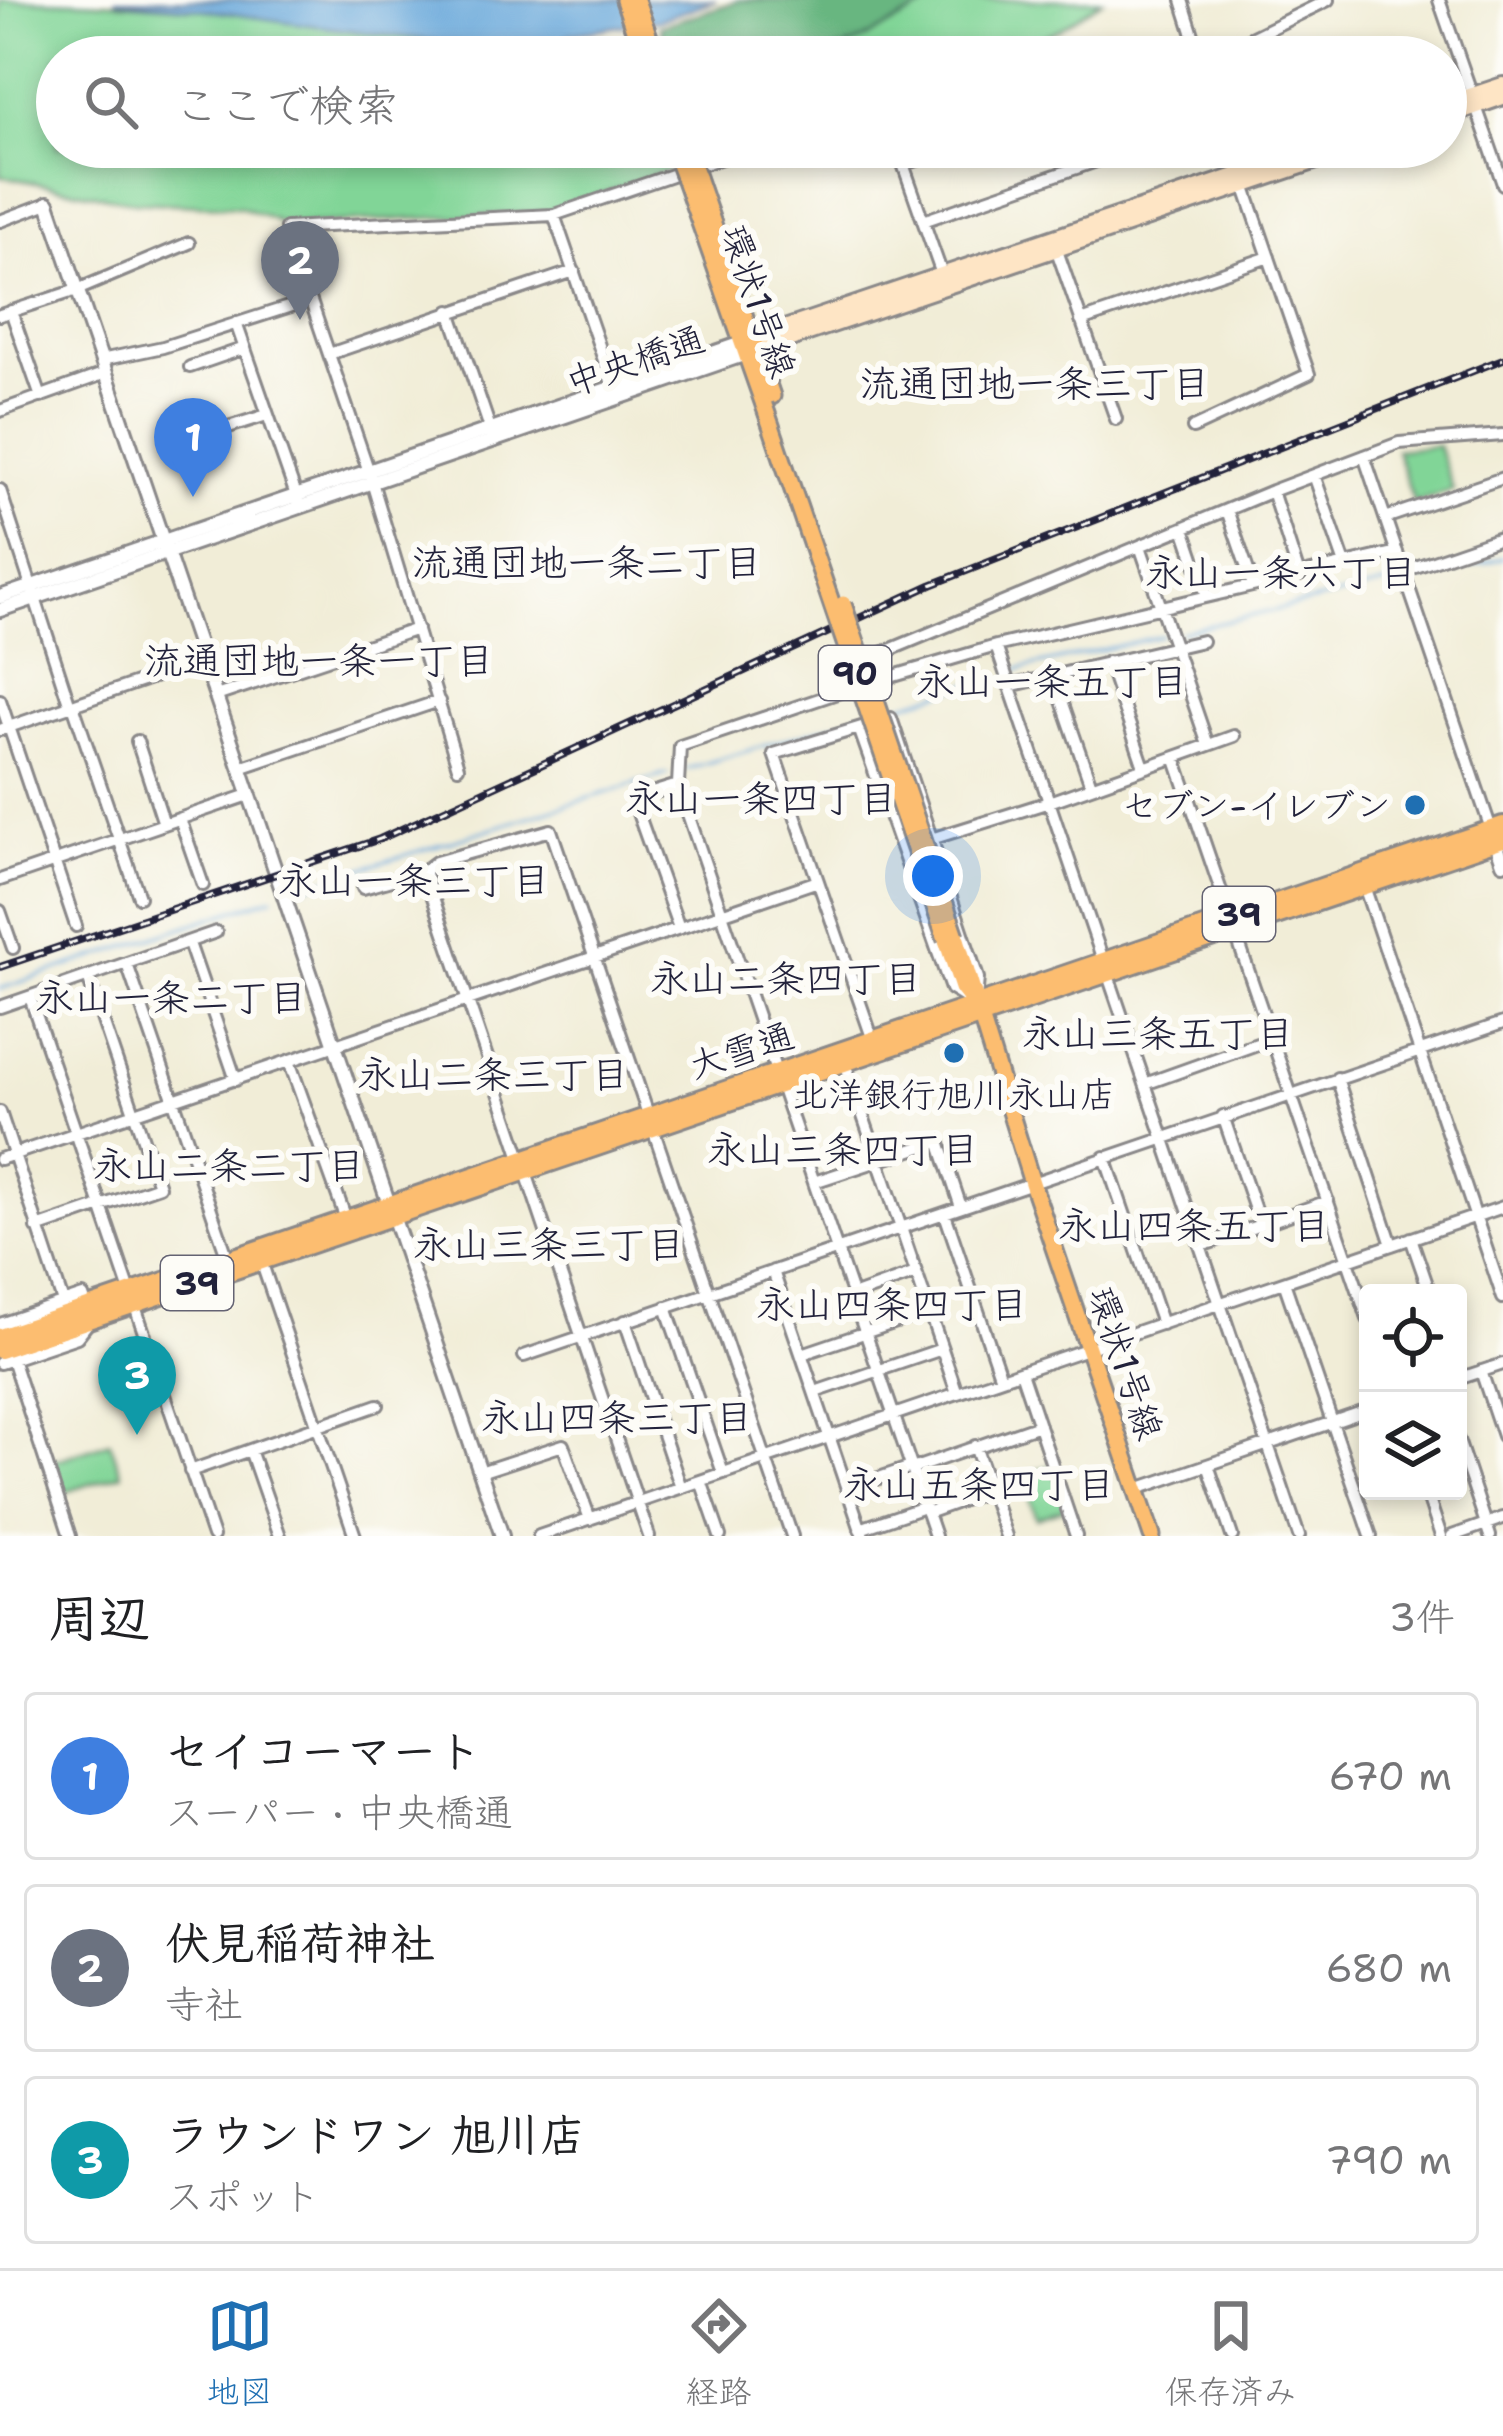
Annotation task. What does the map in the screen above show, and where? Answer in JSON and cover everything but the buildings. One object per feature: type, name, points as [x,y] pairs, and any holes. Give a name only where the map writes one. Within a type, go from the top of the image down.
[{"type":"highway","name":"大雪通","points":[[230,1266],[261,1262],[391,1209],[1498,834]]},
{"type":"highway","name":"大雪通","points":[[0,1337],[88,1314],[230,1266],[346,1219],[391,1209]]},
{"type":"highway","name":"大雪通","points":[[4,1357],[88,1314]]},
{"type":"main road","points":[[624,0],[636,36]]},
{"type":"main road","points":[[636,0],[649,36]]},
{"type":"main road","points":[[1467,105],[1503,85]]},
{"type":"main road","points":[[1467,102],[1503,98]]},
{"type":"main road","name":"環状1号線","points":[[687,168],[951,938],[962,988],[977,1011],[1149,1535]]},
{"type":"main road","name":"中央橋通","points":[[1242,180],[1271,168]]},
{"type":"main road","name":"中央橋通","points":[[749,346],[1284,168]]},
{"type":"street","points":[[1181,0],[1193,36]]},
{"type":"street","points":[[1255,36],[1328,0]]},
{"type":"street","points":[[1439,0],[1451,36]]},
{"type":"street","points":[[1467,83],[1503,184]]},
{"type":"street","points":[[1487,141],[1503,135]]},
{"type":"street","points":[[458,767],[370,477],[286,228],[554,215],[692,168]]},
{"type":"street","points":[[904,168],[945,282]]},
{"type":"street","points":[[923,220],[1075,168]]},
{"type":"street","points":[[1193,428],[1309,374],[1238,168]]},
{"type":"street","points":[[0,221],[48,203],[502,1536]]},
{"type":"street","points":[[554,215],[615,393]]},
{"type":"street","points":[[41,397],[6,313],[77,290],[189,243]]},
{"type":"street","points":[[1054,244],[1116,419]]},
{"type":"street","points":[[1081,321],[1269,257]]},
{"type":"street","points":[[328,354],[574,272]]},
{"type":"street","points":[[0,411],[104,367],[310,300]]},
{"type":"street","points":[[450,311],[492,435]]},
{"type":"street","points":[[236,323],[298,502]]},
{"type":"street","name":"中央橋通","points":[[0,597],[35,591],[749,346]]},
{"type":"street","points":[[190,367],[244,348]]},
{"type":"street","points":[[206,434],[267,415]]},
{"type":"street","points":[[882,679],[875,656],[1272,491],[1399,443],[1503,435]]},
{"type":"street","points":[[1364,456],[1498,834],[1503,863]]},
{"type":"street","points":[[1314,476],[1345,564]]},
{"type":"street","points":[[1385,518],[1503,478]]},
{"type":"street","points":[[0,490],[139,897]]},
{"type":"street","points":[[1272,491],[1298,575]]},
{"type":"street","points":[[1227,510],[1253,585]]},
{"type":"street","points":[[1184,528],[1207,596]]},
{"type":"street","points":[[1404,571],[1503,537]]},
{"type":"street","points":[[1140,546],[1208,745]]},
{"type":"street","points":[[934,1536],[678,785],[680,746],[996,646],[1397,551]]},
{"type":"street","name":"中央橋通","points":[[0,610],[35,591]]},
{"type":"street","points":[[216,697],[417,629]]},
{"type":"street","points":[[1009,686],[1202,641]]},
{"type":"street","points":[[996,646],[1296,1535]]},
{"type":"street","points":[[4,728],[203,660]]},
{"type":"street","points":[[1108,662],[1144,767]]},
{"type":"street","points":[[1053,675],[1091,784]]},
{"type":"street","points":[[0,700],[4,728],[76,926]]},
{"type":"street","points":[[240,768],[439,701]]},
{"type":"street","points":[[875,1046],[774,754],[891,718],[978,978],[977,1011]]},
{"type":"street","points":[[859,728],[951,989],[977,1011]]},
{"type":"street","points":[[931,838],[1234,736]]},
{"type":"street","points":[[137,741],[164,824]]},
{"type":"street","points":[[1175,757],[1359,1292]]},
{"type":"street","points":[[678,785],[633,799],[679,928]]},
{"type":"street","points":[[0,880],[249,795]]},
{"type":"street","points":[[180,819],[203,885]]},
{"type":"street","points":[[363,888],[551,830],[792,1536]]},
{"type":"street","points":[[424,871],[650,1536]]},
{"type":"street","points":[[1362,879],[1503,1298]]},
{"type":"street","points":[[0,1159],[818,881]]},
{"type":"street","points":[[0,911],[13,948]]},
{"type":"street","points":[[0,1007],[216,932]]},
{"type":"street","points":[[189,943],[236,1080]]},
{"type":"street","points":[[127,964],[230,1266]]},
{"type":"street","points":[[37,1228],[159,1186],[88,977]]},
{"type":"street","points":[[30,997],[213,1536]]},
{"type":"street","points":[[524,1356],[1503,1023]]},
{"type":"street","points":[[1145,1084],[1274,1038]]},
{"type":"street","points":[[843,1057],[957,1394]]},
{"type":"street","points":[[289,1061],[346,1219]]},
{"type":"street","points":[[1336,1078],[1392,1245]]},
{"type":"street","points":[[0,1112],[63,1302]]},
{"type":"street","points":[[1223,1116],[1260,1225]]},
{"type":"street","points":[[814,1182],[939,1141],[961,1207]]},
{"type":"street","points":[[1105,1156],[1162,1324]]},
{"type":"street","points":[[1201,1246],[1328,1201]]},
{"type":"street","points":[[539,1536],[576,1530],[590,1519],[638,1502],[1503,1207]]},
{"type":"street","points":[[945,1214],[1001,1378]]},
{"type":"street","points":[[1412,1238],[1427,1284]]},
{"type":"street","points":[[261,1262],[355,1536]]},
{"type":"street","points":[[773,1271],[862,1532],[991,1490]]},
{"type":"street","points":[[852,1295],[916,1273]]},
{"type":"street","points":[[1284,1282],[1371,1536]]},
{"type":"street","points":[[0,1324],[83,1296],[88,1314]]},
{"type":"street","points":[[666,1307],[723,1473]]},
{"type":"street","points":[[802,1354],[929,1311]]},
{"type":"street","points":[[625,1322],[681,1488]]},
{"type":"street","points":[[815,1392],[942,1349]]},
{"type":"street","points":[[4,1357],[70,1536]]},
{"type":"street","points":[[1467,1375],[1503,1364]]},
{"type":"street","points":[[1481,1371],[1503,1436]]},
{"type":"street","points":[[1021,1372],[1076,1536]]},
{"type":"street","points":[[190,1471],[378,1405]]},
{"type":"street","points":[[1137,1489],[1359,1413]]},
{"type":"street","points":[[848,1489],[1039,1425]]},
{"type":"street","points":[[480,1472],[563,1445],[590,1519]]},
{"type":"street","points":[[975,1446],[1001,1535]]},
{"type":"street","points":[[250,1450],[280,1536]]},
{"type":"street","points":[[1208,1465],[1232,1536]]},
{"type":"street","points":[[1467,1467],[1488,1530]]},
{"type":"street","points":[[701,1481],[720,1536]]},
{"type":"street","points":[[1429,1500],[1442,1536]]},
{"type":"street","points":[[1452,1536],[1488,1530],[1503,1518]]},
{"type":"green space","points":[[0,0],[264,15],[411,36],[36,36],[36,168],[674,168],[552,212],[286,225],[241,207],[134,202],[0,176]]},
{"type":"green space","points":[[740,0],[938,0],[870,36],[663,36],[660,26]]},
{"type":"green space","points":[[938,0],[1103,0],[1044,36],[870,36]]},
{"type":"green space","points":[[1438,446],[1453,490],[1414,503],[1396,450]]},
{"type":"green space","points":[[110,1442],[122,1474],[63,1493],[52,1462]]},
{"type":"green space","points":[[1052,1465],[1067,1507],[1036,1518],[1021,1475]]},
{"type":"water","points":[[114,0],[716,0],[660,20],[567,36],[398,36]]},
{"type":"waterway","points":[[1419,579],[1503,558]]},
{"type":"waterway","points":[[1181,632],[1398,582]]},
{"type":"waterway","points":[[1015,670],[1161,636]]},
{"type":"waterway","points":[[897,706],[996,676]]},
{"type":"waterway","points":[[687,769],[846,721]]},
{"type":"waterway","points":[[293,890],[667,774]]},
{"type":"waterway","points":[[0,989],[273,897]]},
{"type":"railway","points":[[0,967],[380,839],[931,585],[1503,359]]},
{"type":"place","name":"伏見稲荷神社","points":[[300,320]]},
{"type":"place","name":"セイコーマート","points":[[193,497]]},
{"type":"place","name":"セブン-イレブン","points":[[1415,805]]},
{"type":"place","name":"北洋銀行旭川永山店","points":[[954,1053]]},
{"type":"place","name":"ラウンドワン 旭川店","points":[[137,1435]]},
{"type":"district","name":"流通団地一条三丁目","points":[[1035,383]]},
{"type":"district","name":"流通団地一条二丁目","points":[[587,562]]},
{"type":"district","name":"永山一条六丁目","points":[[1281,572]]},
{"type":"district","name":"流通団地一条一丁目","points":[[319,660]]},
{"type":"district","name":"永山一条五丁目","points":[[1052,681]]},
{"type":"district","name":"永山一条四丁目","points":[[761,798]]},
{"type":"district","name":"永山一条三丁目","points":[[414,880]]},
{"type":"district","name":"永山二条四丁目","points":[[786,978]]},
{"type":"district","name":"永山一条二丁目","points":[[171,997]]},
{"type":"district","name":"永山三条五丁目","points":[[1158,1033]]},
{"type":"district","name":"永山二条三丁目","points":[[493,1074]]},
{"type":"district","name":"永山三条四丁目","points":[[843,1149]]},
{"type":"district","name":"永山二条二丁目","points":[[229,1165]]},
{"type":"district","name":"永山四条五丁目","points":[[1194,1225]]},
{"type":"district","name":"永山三条三丁目","points":[[549,1244]]},
{"type":"district","name":"永山四条四丁目","points":[[892,1304]]},
{"type":"district","name":"永山四条三丁目","points":[[617,1417]]},
{"type":"district","name":"永山五条四丁目","points":[[979,1484]]}]
